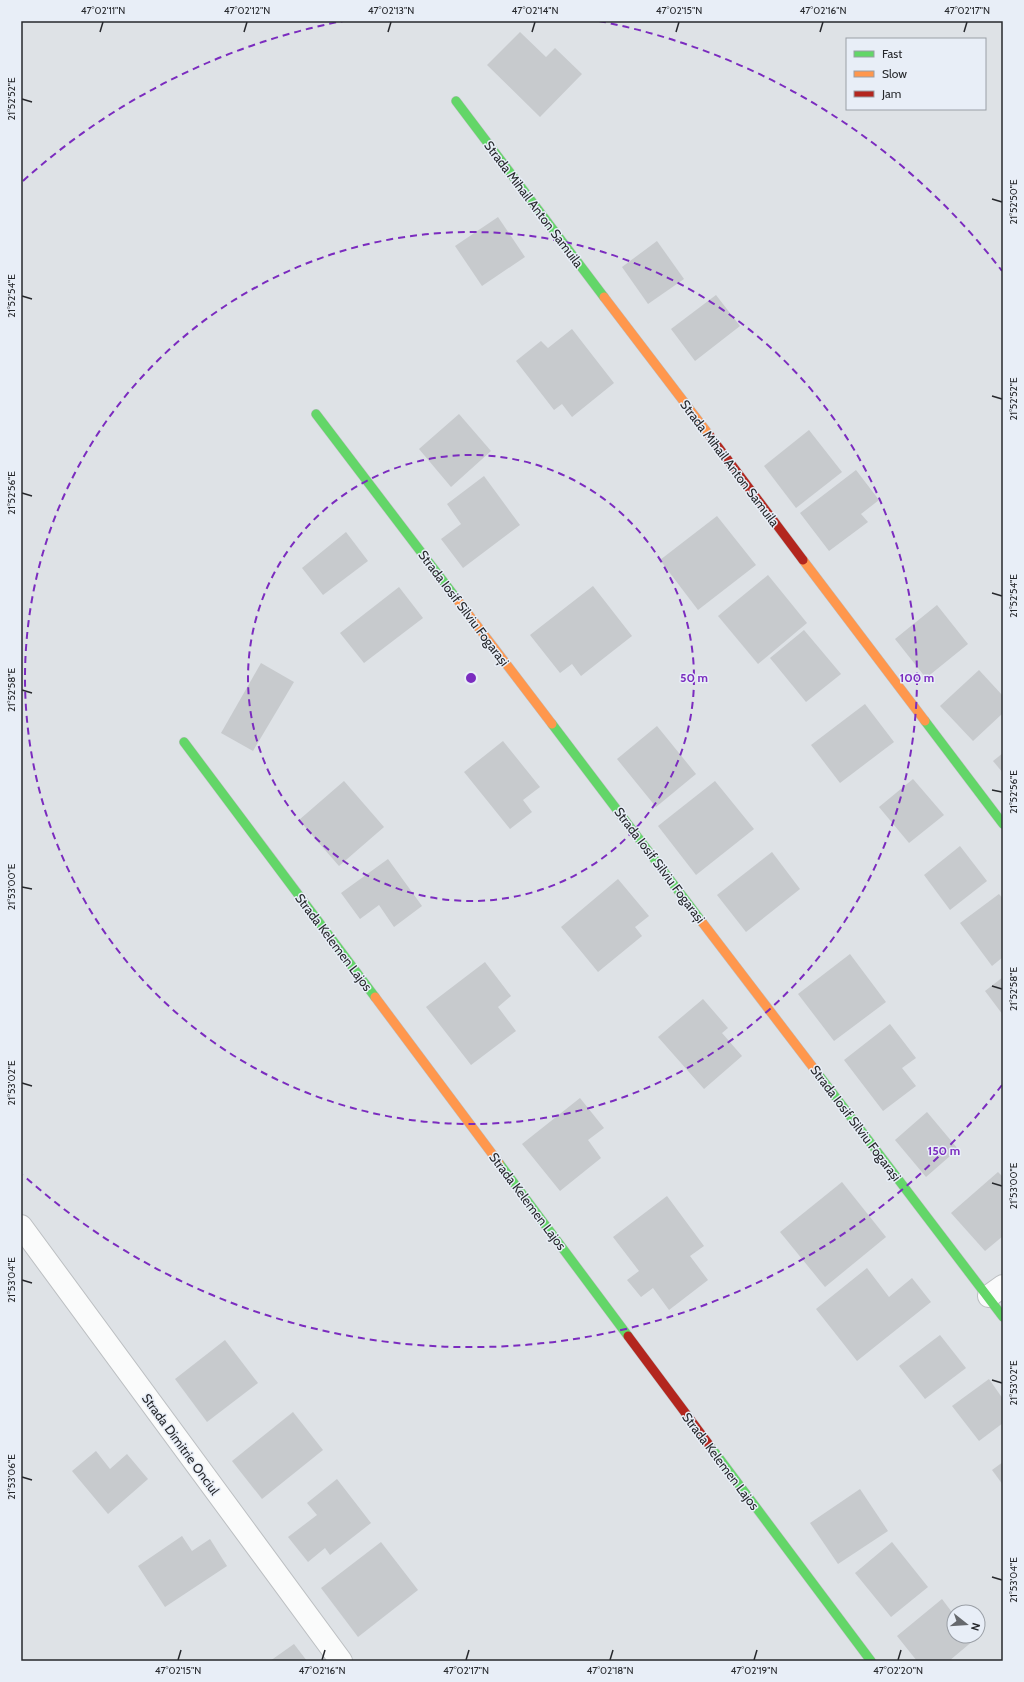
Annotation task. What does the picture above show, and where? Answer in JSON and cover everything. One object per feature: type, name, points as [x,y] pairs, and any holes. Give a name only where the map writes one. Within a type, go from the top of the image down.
[{"type":"street","name":"Strada Mihail Anton Samuila","points":[[456,101],[1003,824]]},
{"type":"street","name":"Strada Iosif Silviu Fogarași","points":[[316,414],[996,1291],[1003,1317]]},
{"type":"street","name":"Strada Kelemen Lajos","points":[[184,742],[871,1661]]},
{"type":"street","name":"Strada Dimitrie Onciul","points":[[21,1226],[341,1661]]},
{"type":"building","points":[[520,32],[546,57],[555,48],[582,74],[540,117],[487,65]]},
{"type":"building","points":[[498,217],[525,257],[482,286],[455,246]]},
{"type":"building","points":[[657,241],[684,279],[648,304],[622,267]]},
{"type":"building","points":[[716,295],[740,326],[695,361],[671,329]]},
{"type":"building","points":[[572,329],[614,383],[572,417],[562,404],[554,410],[516,361],[541,341],[548,348]]},
{"type":"building","points":[[459,414],[491,451],[451,487],[419,449]]},
{"type":"building","points":[[809,430],[842,472],[796,508],[764,466]]},
{"type":"building","points":[[856,470],[879,500],[861,514],[868,522],[829,551],[800,513]]},
{"type":"building","points":[[484,476],[520,525],[463,568],[441,539],[461,524],[447,504]]},
{"type":"building","points":[[717,516],[756,565],[698,610],[660,560]]},
{"type":"building","points":[[346,532],[368,561],[323,595],[302,568]]},
{"type":"building","points":[[768,575],[807,623],[758,664],[718,616]]},
{"type":"building","points":[[593,586],[632,636],[581,676],[572,664],[560,673],[530,635]]},
{"type":"building","points":[[399,587],[423,618],[364,663],[340,633]]},
{"type":"building","points":[[937,605],[968,644],[926,678],[895,639]]},
{"type":"building","points":[[804,630],[841,674],[806,702],[770,658]]},
{"type":"building","points":[[261,663],[294,682],[253,751],[221,733]]},
{"type":"building","points":[[979,670],[1003,696],[1003,713],[973,741],[940,706]]},
{"type":"building","points":[[865,704],[894,742],[840,783],[811,745]]},
{"type":"building","points":[[657,726],[696,774],[656,807],[617,759]]},
{"type":"building","points":[[503,741],[540,787],[523,800],[532,812],[510,829],[464,772]]},
{"type":"building","points":[[1003,753],[1003,773],[993,761]]},
{"type":"building","points":[[913,779],[944,815],[909,843],[879,807]]},
{"type":"building","points":[[344,781],[384,827],[339,866],[299,820]]},
{"type":"building","points":[[715,781],[754,829],[696,875],[658,826]]},
{"type":"building","points":[[960,846],[987,881],[950,910],[924,875]]},
{"type":"building","points":[[772,852],[800,889],[746,932],[717,895]]},
{"type":"building","points":[[388,859],[422,906],[394,927],[379,905],[360,919],[341,893]]},
{"type":"building","points":[[618,879],[649,916],[635,927],[642,936],[598,972],[561,927]]},
{"type":"building","points":[[999,894],[1003,899],[1003,957],[992,966],[960,923]]},
{"type":"building","points":[[850,954],[886,1002],[834,1041],[798,994]]},
{"type":"building","points":[[485,962],[511,996],[498,1007],[516,1031],[471,1065],[426,1007]]},
{"type":"building","points":[[1003,977],[1003,1015],[985,991]]},
{"type":"building","points":[[703,999],[728,1028],[722,1033],[742,1056],[704,1089],[658,1037]]},
{"type":"building","points":[[890,1024],[916,1058],[902,1068],[916,1086],[883,1111],[844,1060]]},
{"type":"building","points":[[580,1098],[604,1128],[588,1140],[601,1158],[560,1191],[522,1144]]},
{"type":"building","points":[[927,1112],[958,1149],[926,1177],[895,1140]]},
{"type":"building","points":[[998,1172],[1003,1177],[1003,1236],[985,1251],[951,1213]]},
{"type":"building","points":[[842,1182],[886,1237],[825,1287],[780,1232]]},
{"type":"building","points":[[667,1196],[704,1246],[690,1256],[708,1280],[669,1310],[653,1288],[641,1297],[627,1280],[639,1271],[613,1237]]},
{"type":"building","points":[[867,1268],[889,1297],[912,1278],[931,1302],[857,1361],[816,1309]]},
{"type":"building","points":[[940,1335],[966,1368],[925,1399],[899,1366]]},
{"type":"building","points":[[225,1340],[258,1383],[207,1422],[175,1379]]},
{"type":"building","points":[[989,1379],[1003,1399],[1003,1423],[979,1441],[952,1406]]},
{"type":"building","points":[[293,1412],[323,1450],[262,1499],[232,1461]]},
{"type":"building","points":[[96,1451],[110,1469],[127,1454],[148,1479],[108,1514],[72,1471]]},
{"type":"building","points":[[1003,1462],[1003,1485],[992,1470]]},
{"type":"building","points":[[337,1479],[371,1523],[330,1555],[325,1548],[308,1562],[288,1537],[317,1515],[307,1503]]},
{"type":"building","points":[[860,1489],[888,1531],[838,1564],[810,1523]]},
{"type":"building","points":[[182,1536],[192,1551],[210,1539],[227,1566],[165,1607],[138,1566]]},
{"type":"building","points":[[381,1542],[418,1590],[358,1637],[321,1588]]},
{"type":"building","points":[[892,1542],[928,1587],[891,1617],[855,1573]]},
{"type":"building","points":[[942,1599],[946,1604],[946,1644],[969,1644],[949,1661],[917,1661],[897,1636]]},
{"type":"building","points":[[294,1644],[307,1661],[270,1661]]},
{"type":"traffic: fast","points":[[456,101],[604,297]]},
{"type":"traffic: fast","points":[[316,414],[456,598]]},
{"type":"traffic: fast","points":[[925,721],[1003,824]]},
{"type":"traffic: fast","points":[[552,724],[702,922]]},
{"type":"traffic: fast","points":[[184,742],[375,997]]},
{"type":"traffic: fast","points":[[815,1070],[1003,1317]]},
{"type":"traffic: fast","points":[[499,1163],[628,1336]]},
{"type":"traffic: fast","points":[[710,1446],[871,1661]]},
{"type":"traffic: slow","points":[[604,297],[710,436]]},
{"type":"traffic: slow","points":[[803,560],[925,721]]},
{"type":"traffic: slow","points":[[456,598],[552,724]]},
{"type":"traffic: slow","points":[[702,922],[815,1070]]},
{"type":"traffic: slow","points":[[375,997],[499,1163]]},
{"type":"traffic: jam","points":[[710,436],[803,560]]},
{"type":"traffic: jam","points":[[628,1336],[710,1446]]}]
